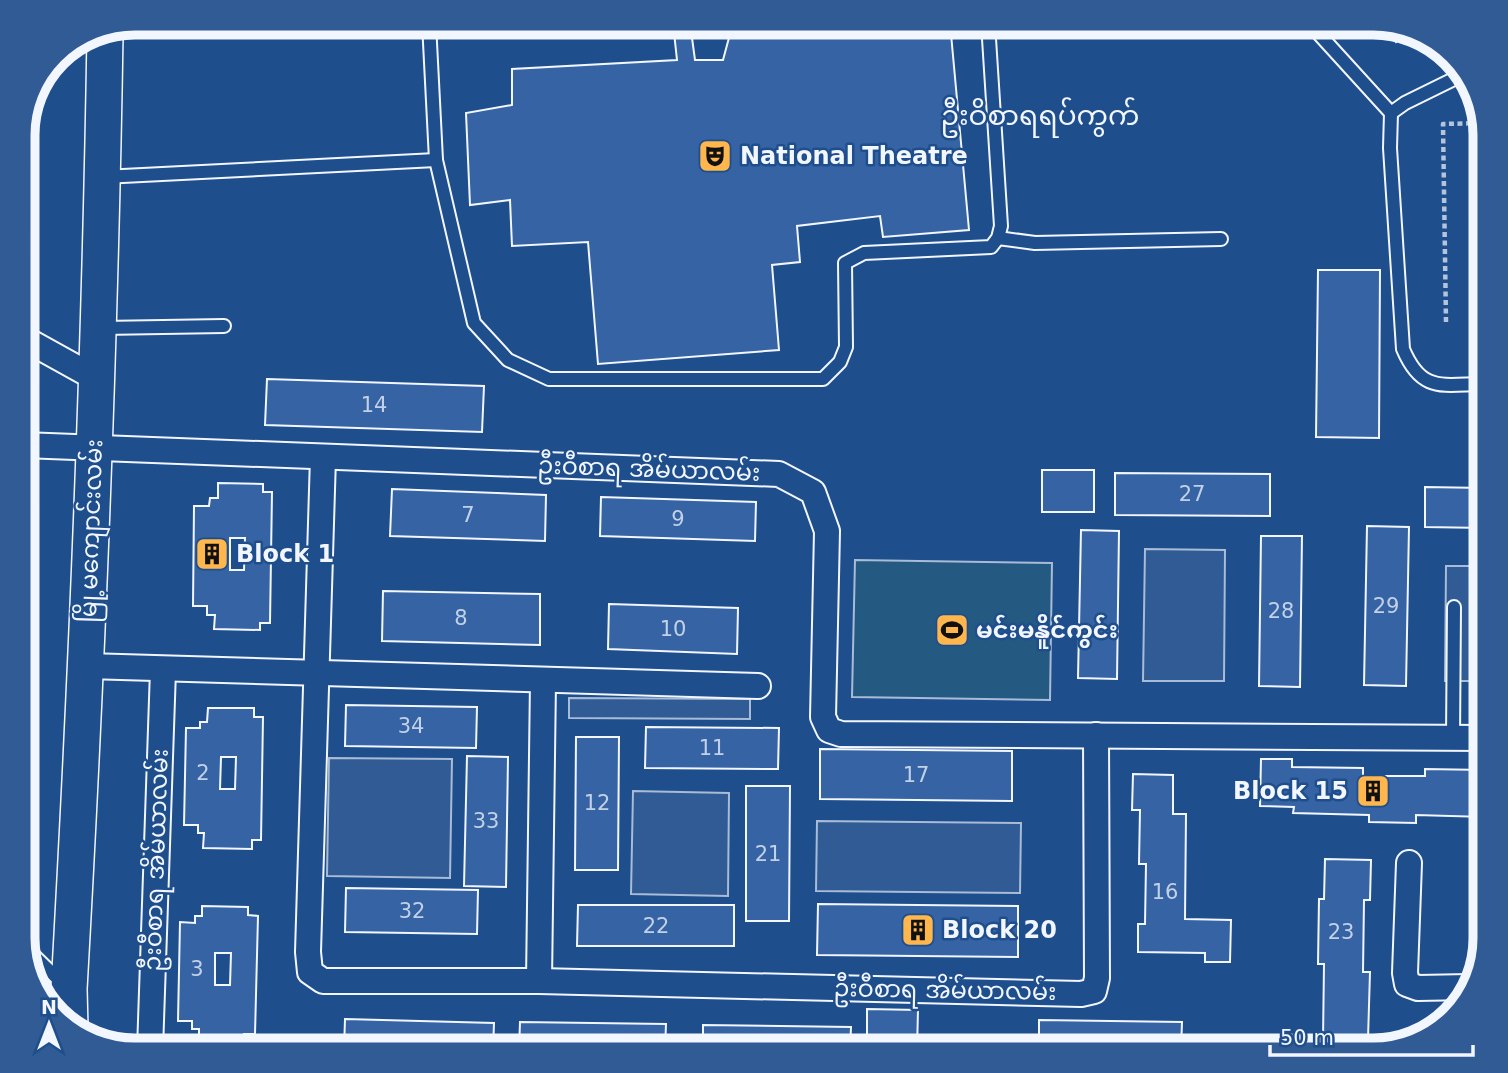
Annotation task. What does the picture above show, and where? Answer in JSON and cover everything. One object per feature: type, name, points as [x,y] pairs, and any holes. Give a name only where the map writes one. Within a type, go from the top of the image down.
[{"type":"main road","name":"မြို့မကျောင်းလမ်း","points":[[69,989],[87,666],[100,328],[105,41]]},
{"type":"street","points":[[35,345],[97,379]]},
{"type":"street","name":"ဦးဝီစာရ အိမ်ယာလမ်း","points":[[35,445],[779,474],[813,492],[827,531],[823,717],[829,730],[841,734],[1473,738]]},
{"type":"street","name":"ဦးဝီစာရ အိမ်ယာလမ်း","points":[[323,457],[308,952],[310,972],[323,981],[539,981],[1067,993],[1094,991],[1097,978],[1096,735]]},
{"type":"street","points":[[87,666],[758,686]]},
{"type":"street","name":"ဦးဝီစာရ အိမ်ယာလမ်း","points":[[150,1038],[163,670]]},
{"type":"street","points":[[539,981],[543,681]]},
{"type":"street","points":[[1409,863],[1405,973],[1407,984],[1418,988],[1460,987]]},
{"type":"lane","points":[[430,35],[436,160],[474,323],[508,360],[549,379],[822,379],[840,362],[846,347],[845,263],[864,253],[991,247],[1002,226],[989,35]]},
{"type":"lane","points":[[1320,35],[1391,113],[1390,148],[1403,348],[1412,368],[1431,384],[1473,384]]},
{"type":"lane","points":[[1391,113],[1405,103],[1455,78]]},
{"type":"lane","points":[[103,177],[436,160]]},
{"type":"lane","points":[[998,238],[1035,243],[1221,239]]},
{"type":"lane","points":[[100,328],[224,326]]},
{"type":"lane","points":[[1453,738],[1454,607]]},
{"type":"lane","points":[[37,959],[69,989]]},
{"type":"path","points":[[1446,323],[1443,124],[1472,123]]},
{"type":"shaded area","points":[[1145,549],[1225,550],[1224,681],[1143,681]]},
{"type":"shaded area","name":"မင်းမနိူင်ကွင်း","points":[[855,560],[1052,563],[1050,700],[852,697]]},
{"type":"shaded area","points":[[1446,566],[1473,566],[1473,681],[1445,681]]},
{"type":"shaded area","points":[[569,698],[750,699],[750,719],[569,718]]},
{"type":"shaded area","points":[[329,758],[452,759],[450,878],[327,876]]},
{"type":"shaded area","points":[[633,791],[729,793],[728,896],[631,894]]},
{"type":"shaded area","points":[[817,821],[1021,823],[1020,893],[816,891]]},
{"type":"building","name":"National Theatre","points":[[674,35],[692,35],[695,60],[723,60],[730,35],[951,35],[969,230],[883,237],[880,216],[797,226],[800,262],[772,265],[779,350],[598,364],[588,242],[512,246],[510,200],[470,205],[466,113],[512,105],[512,69],[677,60]]},
{"type":"building","points":[[1318,270],[1380,270],[1379,438],[1316,437]]},
{"type":"building","points":[[267,379],[484,386],[482,432],[265,425]]},
{"type":"building","points":[[1042,470],[1094,470],[1094,512],[1042,512]]},
{"type":"building","points":[[1115,473],[1270,474],[1270,516],[1115,515]]},
{"type":"building","name":"Block 1","points":[[218,483],[263,484],[263,492],[272,492],[270,623],[260,623],[260,630],[214,629],[215,615],[207,615],[207,606],[193,606],[194,506],[209,506],[210,498],[218,498]],"holes":[[[230,538],[245,538],[244,570],[230,570]]]},
{"type":"building","points":[[1425,487],[1473,488],[1473,528],[1425,527]]},
{"type":"building","points":[[392,489],[546,495],[545,541],[390,536]]},
{"type":"building","points":[[601,497],[756,502],[755,541],[600,536]]},
{"type":"building","points":[[1367,526],[1409,527],[1406,686],[1364,685]]},
{"type":"building","points":[[1081,530],[1119,531],[1117,679],[1078,678]]},
{"type":"building","points":[[1261,536],[1302,536],[1300,687],[1259,686]]},
{"type":"building","points":[[383,591],[540,594],[540,645],[382,641]]},
{"type":"building","points":[[609,604],[738,608],[737,654],[608,649]]},
{"type":"building","points":[[346,705],[477,707],[476,748],[345,746]]},
{"type":"building","points":[[208,708],[254,708],[254,717],[263,717],[261,840],[252,840],[252,849],[203,848],[204,833],[198,833],[198,825],[184,825],[186,728],[200,728],[200,722],[207,722]],"holes":[[[221,757],[236,757],[235,789],[220,789]]]},
{"type":"building","points":[[646,727],[779,728],[778,769],[645,768]]},
{"type":"building","points":[[576,737],[619,737],[618,870],[575,870]]},
{"type":"building","points":[[820,749],[1012,751],[1012,801],[820,799]]},
{"type":"building","points":[[467,756],[508,757],[506,887],[464,886]]},
{"type":"building","name":"Block 15","points":[[1261,759],[1292,759],[1292,767],[1363,768],[1363,776],[1425,776],[1425,769],[1473,770],[1473,817],[1416,815],[1416,823],[1369,822],[1369,815],[1293,813],[1294,807],[1260,806]]},
{"type":"building","points":[[1133,774],[1173,775],[1173,814],[1186,814],[1185,919],[1231,920],[1230,962],[1205,962],[1205,953],[1138,952],[1138,924],[1145,924],[1146,864],[1139,864],[1140,810],[1132,810]]},
{"type":"building","points":[[746,786],[790,786],[789,921],[746,921]]},
{"type":"building","points":[[1325,859],[1371,860],[1370,900],[1364,900],[1363,972],[1370,972],[1368,1038],[1323,1038],[1324,964],[1318,964],[1319,899],[1324,899]]},
{"type":"building","points":[[346,888],[478,890],[477,934],[345,932]]},
{"type":"building","name":"Block 20","points":[[818,904],[1018,906],[1018,957],[817,955]]},
{"type":"building","points":[[578,905],[734,905],[734,946],[577,946]]},
{"type":"building","points":[[202,906],[248,907],[248,915],[258,916],[255,1034],[244,1034],[244,1038],[199,1038],[199,1029],[192,1029],[192,1021],[178,1021],[180,922],[195,923],[195,916],[202,916]],"holes":[[[215,953],[231,953],[230,985],[215,985]]]},
{"type":"building","points":[[867,1009],[918,1010],[917,1038],[867,1038]]},
{"type":"building","points":[[345,1019],[494,1023],[493,1038],[344,1038]]},
{"type":"building","points":[[1039,1020],[1182,1022],[1181,1038],[1039,1038]]},
{"type":"building","points":[[520,1022],[666,1024],[665,1038],[519,1038]]},
{"type":"building","points":[[703,1025],[851,1027],[851,1038],[703,1038]]},
{"type":"place","name":"National Theatre","points":[[715,156]]},
{"type":"place","name":"Block 1","points":[[212,554]]},
{"type":"place","name":"မင်းမနိူင်ကွင်း","points":[[952,630]]},
{"type":"place","name":"Block 15","points":[[1373,791]]},
{"type":"place","name":"Block 20","points":[[918,930]]},
{"type":"district","name":"ဦးဝိစာရရပ်ကွက်","points":[[1040,115]]}]
